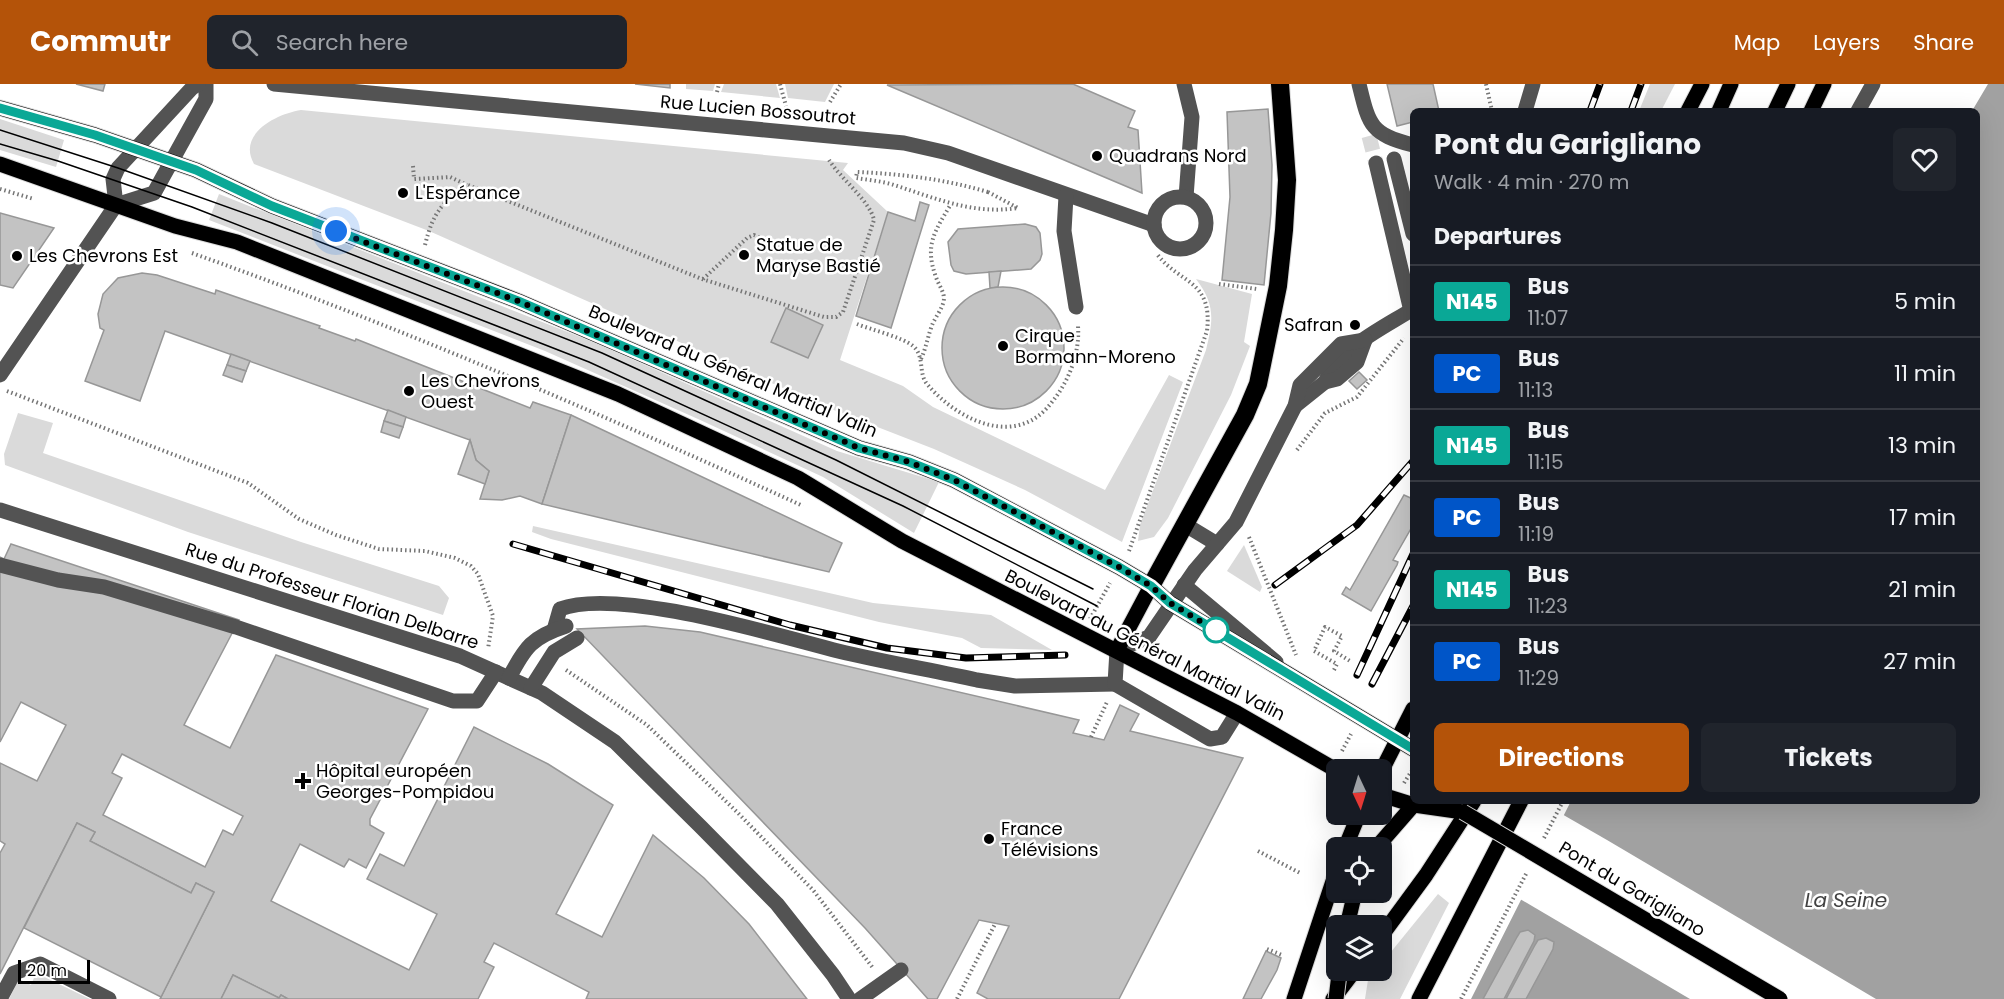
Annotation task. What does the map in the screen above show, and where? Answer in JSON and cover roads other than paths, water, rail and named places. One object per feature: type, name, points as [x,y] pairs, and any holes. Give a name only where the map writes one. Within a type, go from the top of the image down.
[{"type":"highway","points":[[1151,586],[1245,415],[1258,384],[1270,328],[1284,230],[1287,180],[1280,84]]},
{"type":"main road","points":[[1690,108],[1702,84]]},
{"type":"main road","points":[[1720,108],[1731,84]]},
{"type":"main road","points":[[1776,108],[1788,84]]},
{"type":"main road","points":[[1812,108],[1824,84]]},
{"type":"main road","name":"Boulevard du Général Martial Valin","points":[[0,108],[172,162],[272,206],[518,301],[859,448],[909,462],[954,480],[1151,586],[1170,603],[1410,746]]},
{"type":"main road","name":"Boulevard du Général Martial Valin","points":[[0,164],[175,226],[237,242],[618,394],[798,478],[902,541],[1332,759]]},
{"type":"main road","points":[[1117,650],[1151,586]]},
{"type":"main road","points":[[1387,759],[1410,714]]},
{"type":"main road","points":[[1392,797],[1410,802]]},
{"type":"main road","points":[[1386,837],[1414,804]]},
{"type":"main road","points":[[1392,920],[1465,808],[1425,804]]},
{"type":"main road","points":[[1419,999],[1520,804]]},
{"type":"main road","name":"Pont du Garigliano","points":[[1465,808],[1780,999]]},
{"type":"main road","points":[[1294,999],[1326,902]]},
{"type":"main road","points":[[1335,999],[1338,981]]},
{"type":"main road","points":[[1335,999],[1347,981]]},
{"type":"street","points":[[116,206],[113,179],[118,168],[198,84]]},
{"type":"street","points":[[0,375],[116,206],[154,194],[206,99],[206,84]]},
{"type":"street","name":"Rue Lucien Bossoutrot","points":[[274,84],[904,143],[948,153],[1154,225]]},
{"type":"street","points":[[1184,84],[1192,117],[1186,197]]},
{"type":"street","points":[[1359,84],[1367,119],[1381,135],[1410,144]]},
{"type":"street","points":[[1526,108],[1533,84]]},
{"type":"street","points":[[1860,108],[1873,84]]},
{"type":"street","points":[[1394,159],[1410,222]]},
{"type":"street","points":[[1376,163],[1410,302]]},
{"type":"street","points":[[1066,196],[1064,231],[1076,307]]},
{"type":"street","points":[[1186,197],[1197,202],[1207,219],[1206,229],[1196,244],[1178,249],[1169,247],[1156,234],[1154,225],[1158,209],[1163,202],[1171,198],[1186,197]]},
{"type":"street","points":[[1115,684],[1117,650],[1149,637],[1170,603],[1236,522],[1295,406],[1300,385],[1341,344],[1365,340],[1410,311]]},
{"type":"street","points":[[1295,406],[1325,382],[1337,380],[1357,362],[1365,340]]},
{"type":"street","name":"Rue du Professeur Florian Delbarre","points":[[0,510],[460,656],[531,688],[615,742],[777,904],[849,999]]},
{"type":"street","points":[[1184,524],[1217,544]]},
{"type":"street","points":[[0,565],[58,580],[104,587],[236,627],[453,701],[477,701],[497,672],[541,635],[560,628],[560,609],[579,604],[627,604],[683,614],[977,680],[1015,686],[1115,684],[1210,739],[1222,737],[1238,713]]},
{"type":"street","points":[[1184,585],[1292,675]]},
{"type":"street","points":[[531,688],[548,660],[563,645],[577,638]]},
{"type":"street","points":[[0,999],[14,973],[40,964],[109,999]]},
{"type":"street","points":[[860,999],[901,970]]},
{"type":"water","name":"La Seine","points":[[1988,84],[2004,84],[2004,999],[1471,999],[1569,804],[1980,804],[1980,108],[1974,108]]},
{"type":"tunnel","points":[[1369,136],[1376,163]]},
{"type":"tram line","points":[[0,130],[118,168],[272,223],[602,353],[836,460],[1093,589]]},
{"type":"tram line","points":[[0,144],[58,161],[192,207],[589,362],[903,506],[1097,606]]},
{"type":"railway","points":[[1591,108],[1600,84]]},
{"type":"railway","points":[[1632,108],[1641,84]]},
{"type":"railway","points":[[1275,585],[1357,525],[1410,464]]},
{"type":"railway","points":[[513,544],[790,625],[887,648],[966,658],[1065,655]]},
{"type":"railway","points":[[1357,675],[1410,560]]},
{"type":"railway","points":[[1372,684],[1410,612]]},
{"type":"place","name":"Quadrans Nord","points":[[1097,156]]},
{"type":"place","name":"L'Espérance","points":[[403,193]]},
{"type":"place","name":"Statue de Maryse Bastié","points":[[744,255]]},
{"type":"place","name":"Les Chevrons Est","points":[[17,256]]},
{"type":"place","name":"Safran","points":[[1355,325]]},
{"type":"place","name":"Cirque Bormann-Moreno","points":[[1003,346]]},
{"type":"place","name":"Les Chevrons Ouest","points":[[409,391]]},
{"type":"place","name":"Hôpital européen Georges-Pompidou","points":[[303,781]]},
{"type":"place","name":"France Télévisions","points":[[989,839]]}]
